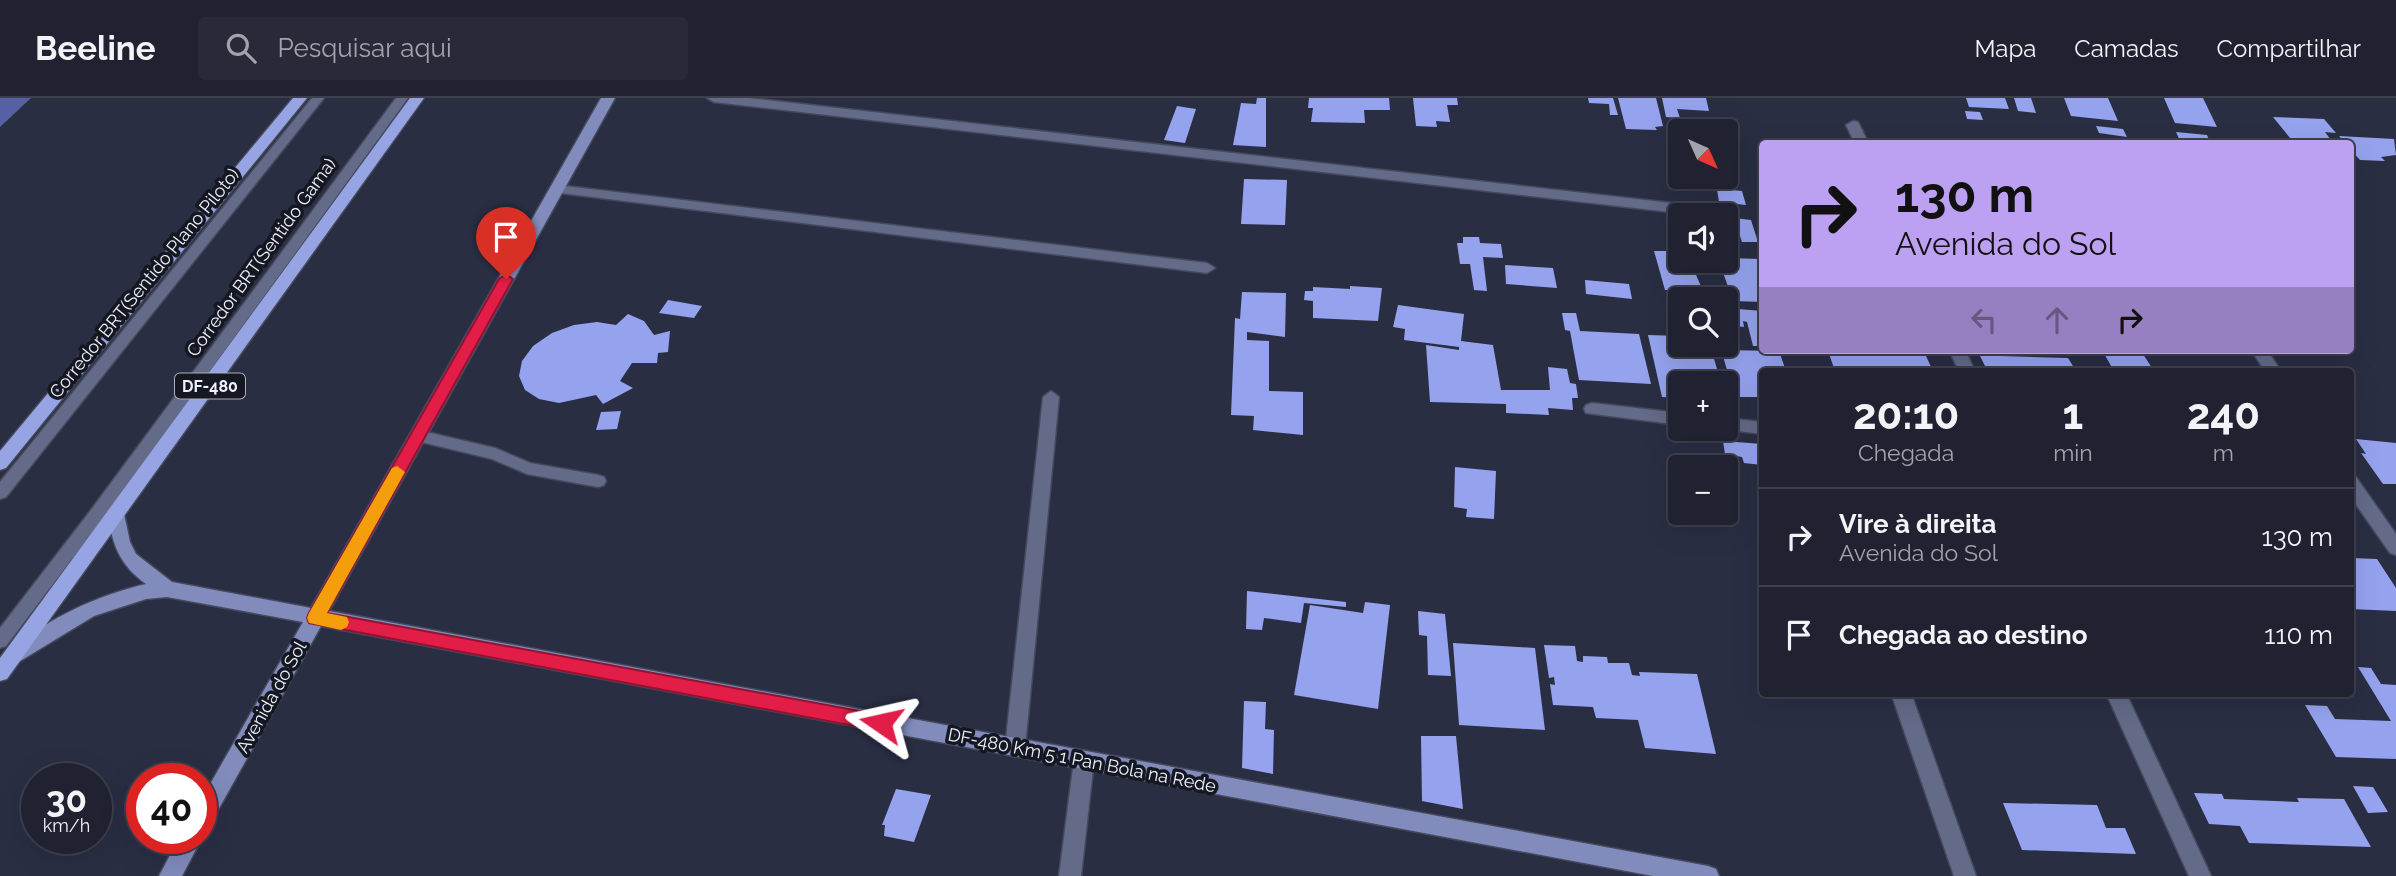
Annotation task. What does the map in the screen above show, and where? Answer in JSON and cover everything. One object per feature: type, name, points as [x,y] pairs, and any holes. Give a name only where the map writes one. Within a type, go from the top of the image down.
[{"type":"main road","points":[[0,463],[300,98]]},
{"type":"main road","name":"DF-480","points":[[3,668],[417,98]]},
{"type":"street","name":"Avenida do Sol","points":[[217,793],[608,98]]},
{"type":"street","points":[[714,98],[1668,208]]},
{"type":"street","points":[[1853,125],[1860,140]]},
{"type":"street","points":[[557,189],[1207,268]]},
{"type":"street","points":[[1016,748],[1051,397]]},
{"type":"street","points":[[1592,409],[1668,418]]},
{"type":"street","points":[[1738,425],[1759,428]]},
{"type":"street","points":[[2354,488],[2396,548]]},
{"type":"street","points":[[117,514],[120,544],[133,565],[167,589]]},
{"type":"street","points":[[3,668],[38,638],[71,618],[134,592],[167,589]]},
{"type":"street","name":"DF-480 Km 5 1 Pan Bola na Rede","points":[[167,589],[1708,876]]},
{"type":"street","points":[[1902,697],[1965,876]]},
{"type":"street","points":[[2118,697],[2200,876]]},
{"type":"street","points":[[1070,876],[1084,760]]},
{"type":"street","points":[[170,876],[182,854]]},
{"type":"lane","name":"Corredor BRT(Sentido Plano Piloto)","points":[[0,493],[318,98]]},
{"type":"lane","name":"Corredor BRT(Sentido Gama)","points":[[0,640],[97,514],[402,98]]},
{"type":"lane","points":[[418,436],[495,454],[527,468],[598,481]]},
{"type":"shaded area","points":[[0,98],[31,98],[0,127]]},
{"type":"building","points":[[1257,98],[1266,98],[1266,147],[1233,145],[1241,103],[1256,104]]},
{"type":"building","points":[[1309,98],[1389,98],[1390,110],[1364,110],[1365,123],[1311,122],[1313,108],[1308,108]]},
{"type":"building","points":[[1413,98],[1457,98],[1458,105],[1447,105],[1450,122],[1436,121],[1437,127],[1416,126]]},
{"type":"building","points":[[1588,98],[1613,98],[1618,115],[1610,115],[1609,104],[1589,103]]},
{"type":"building","points":[[1618,98],[1656,98],[1663,126],[1655,127],[1657,130],[1626,129]]},
{"type":"building","points":[[1662,98],[1706,98],[1709,111],[1677,109],[1680,118],[1666,117]]},
{"type":"building","points":[[1966,98],[2005,98],[2009,109],[1969,107]]},
{"type":"building","points":[[2014,98],[2031,98],[2036,113],[2018,111]]},
{"type":"building","points":[[2064,98],[2108,98],[2118,121],[2071,116]]},
{"type":"building","points":[[2164,98],[2203,98],[2217,127],[2175,123]]},
{"type":"building","points":[[1177,106],[1196,109],[1185,143],[1164,140]]},
{"type":"building","points":[[1965,111],[1980,112],[1983,120],[1967,119]]},
{"type":"building","points":[[2273,117],[2324,119],[2336,133],[2325,132],[2331,140],[2290,138]]},
{"type":"building","points":[[2096,126],[2123,129],[2127,137],[2099,133]]},
{"type":"building","points":[[2176,132],[2207,135],[2209,140],[2180,140]]},
{"type":"building","points":[[2339,136],[2394,139],[2396,155],[2381,157],[2385,161],[2360,160],[2354,153],[2354,140],[2342,140]]},
{"type":"building","points":[[1244,179],[1287,180],[1285,225],[1241,224]]},
{"type":"building","points":[[1717,189],[1731,189],[1742,191],[1746,205],[1738,203],[1719,202]]},
{"type":"building","points":[[1738,218],[1751,220],[1758,242],[1742,242]]},
{"type":"building","points":[[1463,237],[1479,237],[1480,243],[1501,244],[1503,258],[1483,257],[1487,291],[1474,290],[1470,264],[1460,264],[1457,243],[1463,243]]},
{"type":"building","points":[[1654,251],[1668,251],[1668,273],[1695,273],[1701,287],[1668,287],[1668,290],[1665,290]]},
{"type":"building","points":[[1738,258],[1759,259],[1759,302],[1738,301],[1738,287],[1728,287],[1723,273],[1738,273]]},
{"type":"building","points":[[1505,265],[1553,268],[1557,288],[1506,284]]},
{"type":"building","points":[[1585,280],[1629,284],[1632,299],[1586,294]]},
{"type":"building","points":[[1350,286],[1382,288],[1378,321],[1313,318],[1313,301],[1304,300],[1305,291],[1313,291],[1313,287],[1350,289]]},
{"type":"building","points":[[1242,292],[1286,293],[1285,337],[1247,332],[1247,340],[1269,341],[1269,391],[1303,392],[1303,435],[1253,430],[1254,416],[1231,415],[1235,318],[1240,319]]},
{"type":"building","points":[[668,300],[702,306],[694,318],[659,313]]},
{"type":"building","points":[[1398,305],[1464,314],[1461,341],[1493,345],[1501,390],[1550,390],[1548,367],[1567,369],[1570,383],[1576,384],[1578,398],[1572,398],[1573,410],[1548,408],[1549,415],[1506,413],[1506,404],[1430,402],[1426,345],[1459,350],[1459,347],[1404,340],[1405,329],[1393,327]]},
{"type":"building","points":[[1738,309],[1759,311],[1759,346],[1753,346],[1747,322],[1743,321],[1744,327],[1738,326]]},
{"type":"building","points":[[1562,313],[1576,313],[1580,331],[1639,334],[1651,384],[1579,380],[1570,331],[1565,330]]},
{"type":"building","points":[[628,314],[644,321],[654,335],[670,331],[668,352],[658,353],[657,363],[632,363],[620,381],[633,388],[603,404],[596,395],[559,403],[539,399],[525,390],[519,376],[522,361],[533,346],[552,333],[574,325],[597,322],[616,325]]},
{"type":"building","points":[[1648,335],[1668,336],[1668,357],[1713,357],[1718,371],[1668,371],[1668,397],[1662,397]]},
{"type":"building","points":[[1738,350],[1780,354],[1785,368],[1759,368],[1759,397],[1738,397],[1738,371],[1727,371],[1723,357],[1738,357]]},
{"type":"building","points":[[1829,354],[1926,356],[1932,368],[1834,368]]},
{"type":"building","points":[[1979,354],[2068,358],[2074,368],[1986,368]]},
{"type":"building","points":[[2104,354],[2143,354],[2152,368],[2112,368]]},
{"type":"building","points":[[621,411],[617,429],[596,430],[601,412]]},
{"type":"building","points":[[2356,439],[2396,443],[2396,484],[2383,484],[2361,453],[2366,454]]},
{"type":"building","points":[[1723,441],[1759,444],[1759,465],[1744,463],[1742,457],[1725,454]]},
{"type":"building","points":[[1455,467],[1496,471],[1494,519],[1466,517],[1467,509],[1454,507]]},
{"type":"building","points":[[2354,558],[2377,559],[2396,588],[2396,611],[2354,609]]},
{"type":"building","points":[[1247,591],[1346,602],[1346,607],[1304,603],[1301,623],[1264,618],[1262,630],[1246,629]]},
{"type":"building","points":[[1365,602],[1390,605],[1378,709],[1294,695],[1310,605],[1363,613]]},
{"type":"building","points":[[1418,611],[1445,614],[1451,676],[1428,675],[1427,636],[1419,635]]},
{"type":"building","points":[[1453,643],[1535,648],[1545,730],[1459,725]]},
{"type":"building","points":[[1544,645],[1575,646],[1577,661],[1583,662],[1583,656],[1607,657],[1608,663],[1629,663],[1632,675],[1640,676],[1639,672],[1697,674],[1716,754],[1645,748],[1638,720],[1596,718],[1593,707],[1553,705],[1550,684],[1555,685],[1554,677],[1549,678]]},
{"type":"building","points":[[2358,667],[2371,668],[2381,684],[2396,685],[2396,759],[2336,757],[2305,705],[2327,706],[2335,719],[2391,721]]},
{"type":"building","points":[[1244,701],[1266,702],[1265,729],[1274,730],[1273,774],[1242,768]]},
{"type":"building","points":[[1421,736],[1456,736],[1463,809],[1422,801]]},
{"type":"building","points":[[2353,786],[2373,787],[2388,812],[2368,813]]},
{"type":"building","points":[[896,789],[931,795],[914,842],[884,836],[885,825],[882,825]]},
{"type":"building","points":[[2194,793],[2222,794],[2224,799],[2299,802],[2297,798],[2344,799],[2371,847],[2249,843],[2240,826],[2209,824]]},
{"type":"building","points":[[2003,803],[2097,805],[2106,828],[2125,828],[2136,854],[2022,850]]},
{"type":"slow traffic","points":[[341,622],[315,618],[397,472]]},
{"type":"route","points":[[506,279],[315,618],[881,723]]}]
